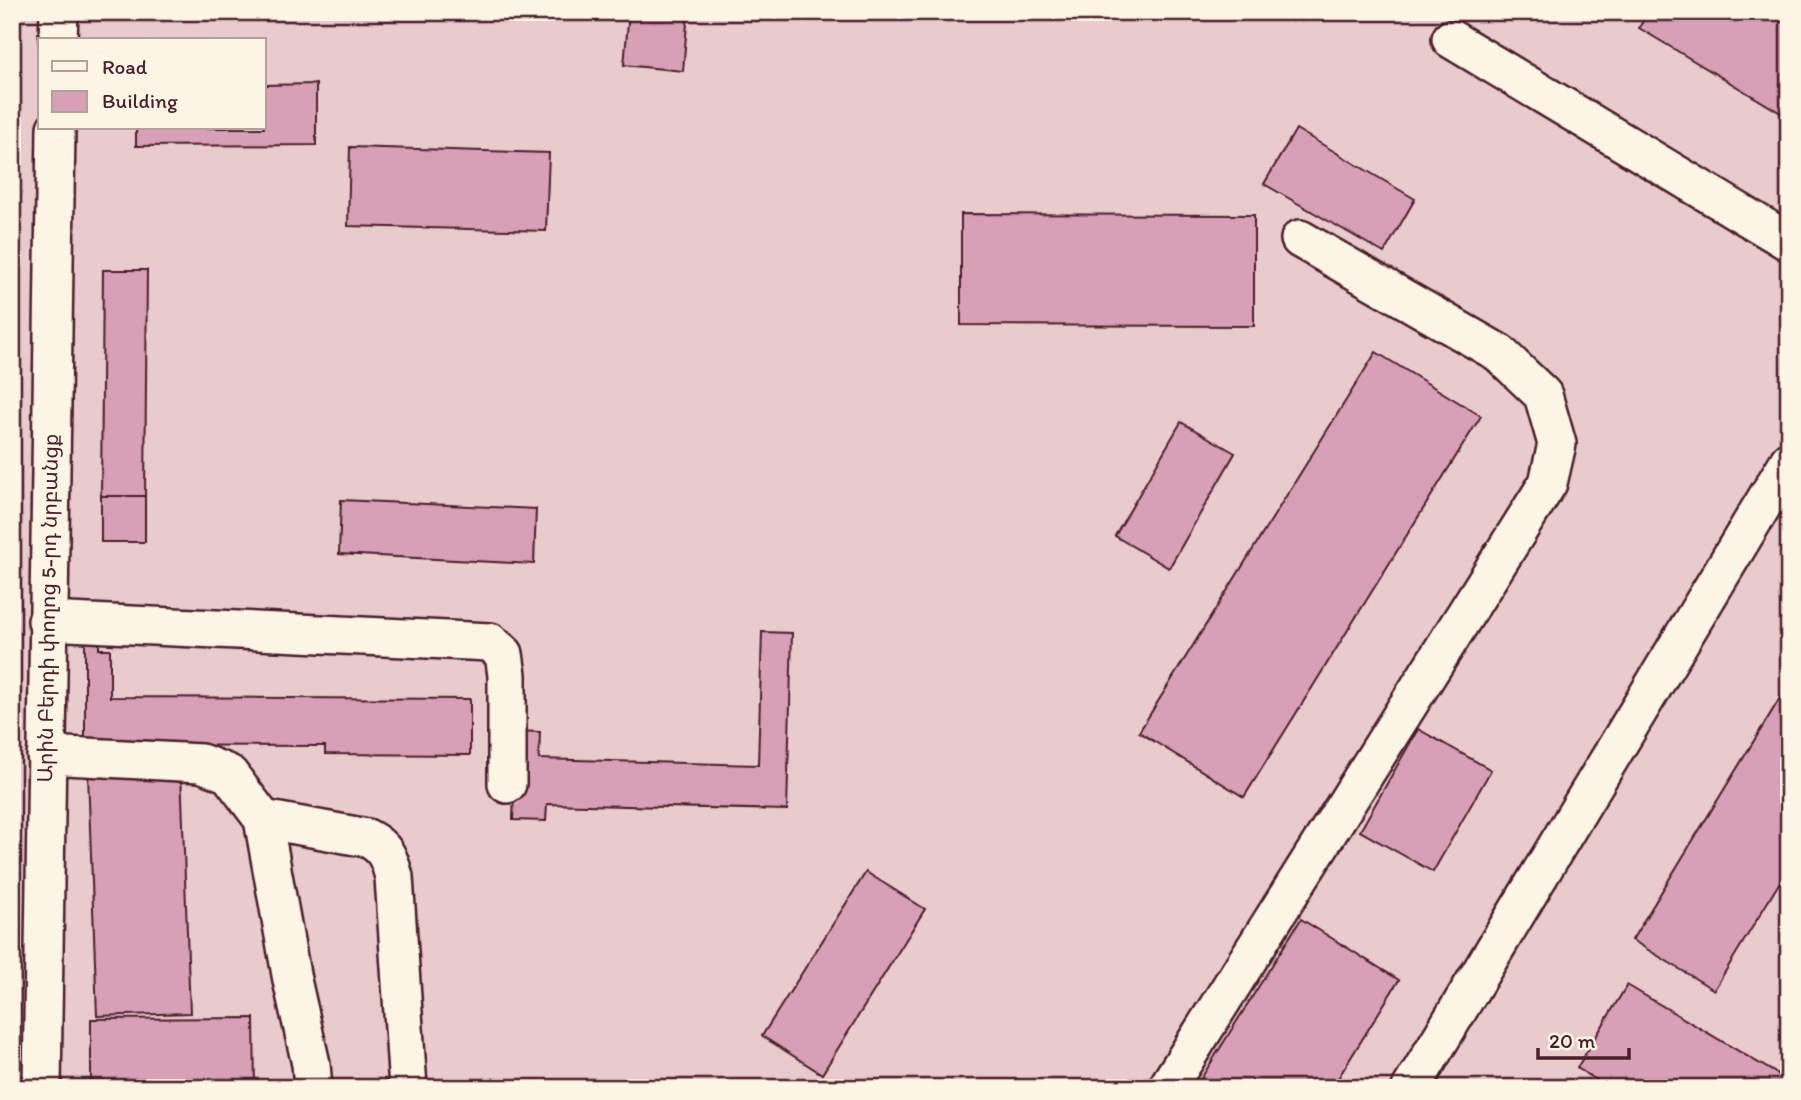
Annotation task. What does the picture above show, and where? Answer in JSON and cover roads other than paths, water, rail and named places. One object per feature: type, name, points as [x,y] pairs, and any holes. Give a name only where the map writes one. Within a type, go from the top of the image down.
[{"type":"street","points":[[58,12],[58,38]]},
{"type":"street","points":[[1451,39],[1789,242]]},
{"type":"street","name":"Արին Բերդի փողոց 5-րդ նրբանցք","points":[[42,1088],[56,130]]},
{"type":"street","points":[[1167,1088],[1548,483],[1557,444],[1543,395],[1499,353],[1300,239]]},
{"type":"street","points":[[1410,1088],[1789,461]]},
{"type":"street","points":[[47,621],[490,642],[504,653],[507,675],[508,784]]},
{"type":"street","points":[[46,755],[201,764],[229,774],[263,818],[292,980],[311,1064],[313,1088]]},
{"type":"street","points":[[263,818],[367,838],[380,845],[389,857],[394,877],[408,1088]]}]
